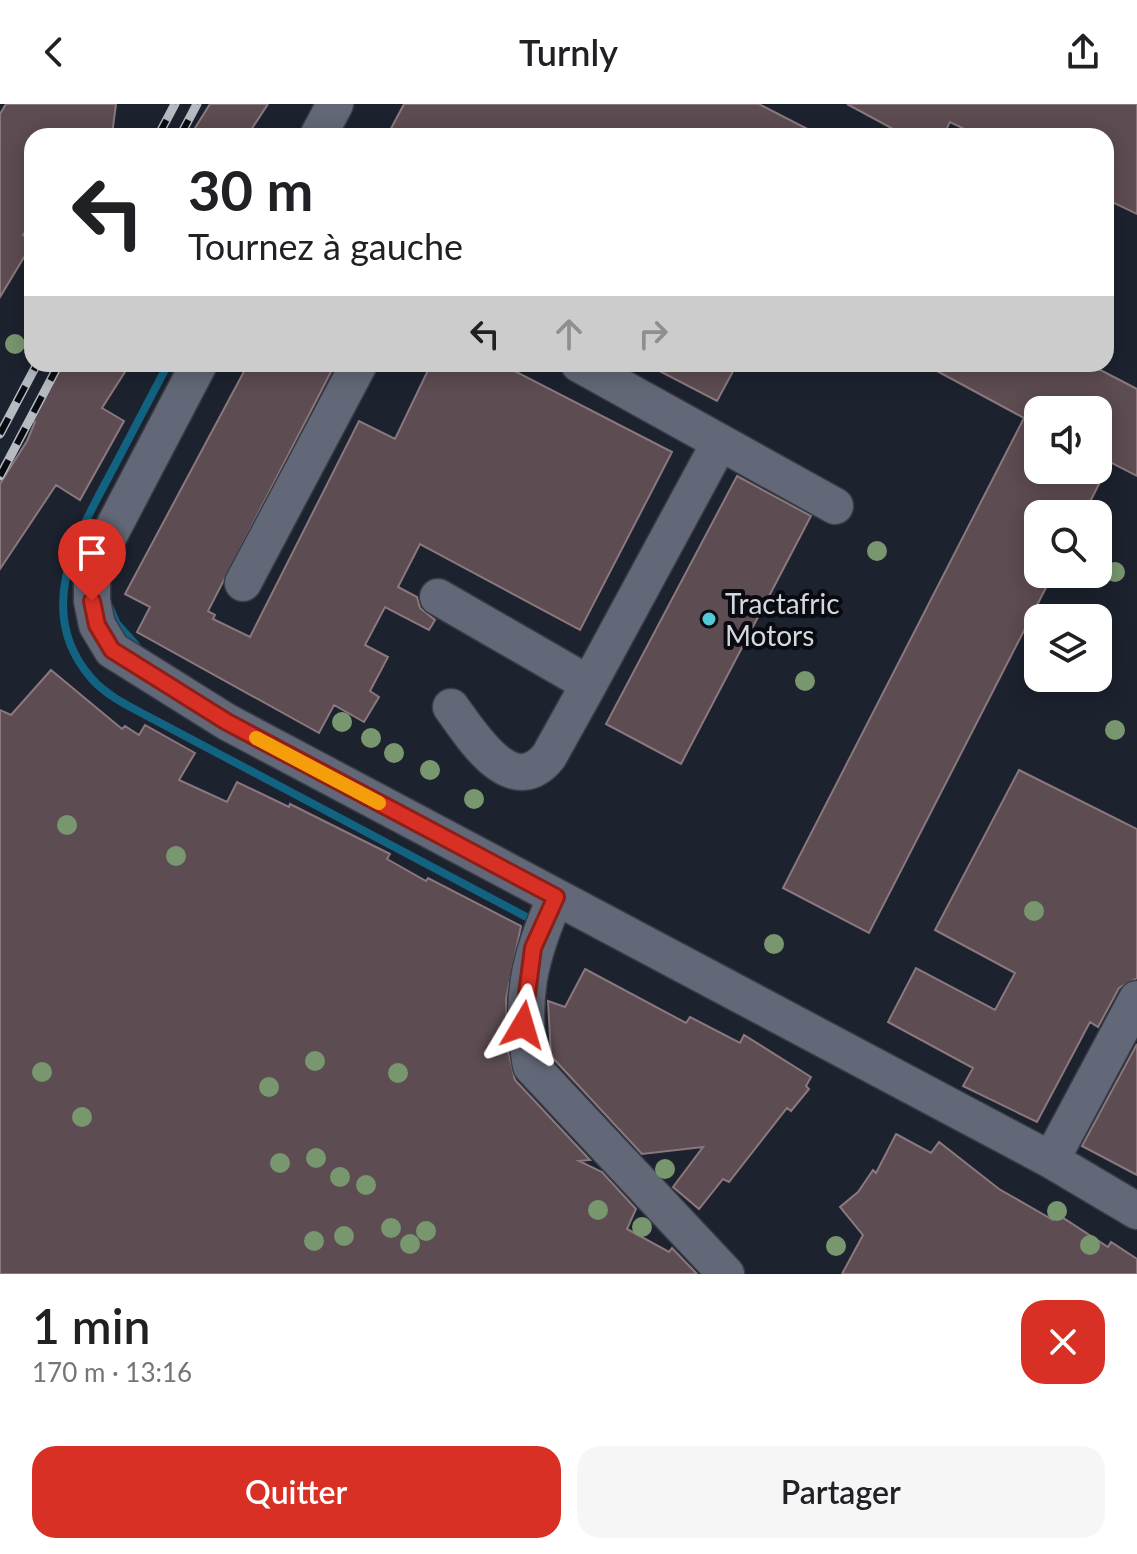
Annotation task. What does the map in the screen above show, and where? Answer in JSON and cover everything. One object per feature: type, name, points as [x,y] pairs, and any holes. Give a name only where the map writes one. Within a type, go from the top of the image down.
[{"type":"street","points":[[322,128],[335,104]]},
{"type":"street","points":[[195,372],[101,551],[92,577],[97,625],[112,650],[227,722],[1051,1160],[1137,1211]]},
{"type":"street","points":[[243,583],[355,372]]},
{"type":"street","points":[[593,372],[835,506]]},
{"type":"street","points":[[451,707],[488,757],[511,770],[530,771],[541,766],[720,442]]},
{"type":"street","points":[[438,597],[589,684]]},
{"type":"street","points":[[556,897],[533,948],[523,1025],[531,1066],[726,1274]]},
{"type":"street","points":[[1051,1160],[1137,999]]},
{"type":"building","points":[[6,104],[116,104],[113,128],[24,128],[24,257],[0,297],[0,114]]},
{"type":"building","points":[[210,104],[268,104],[252,128],[195,128]]},
{"type":"building","points":[[404,104],[759,104],[806,128],[391,128]]},
{"type":"building","points":[[847,104],[1137,104],[1137,214],[1114,203],[1114,128],[962,128],[950,122],[947,128],[891,128]]},
{"type":"building","points":[[59,372],[125,372],[102,408],[124,421],[80,500],[56,485],[0,569],[0,484],[27,441],[35,422],[32,421]]},
{"type":"building","points":[[244,372],[331,372],[208,611],[215,615],[213,619],[250,637],[359,421],[395,439],[427,372],[517,372],[672,452],[580,630],[420,544],[398,587],[417,597],[420,608],[435,620],[429,630],[385,607],[365,645],[388,657],[370,691],[379,697],[364,722],[334,705],[319,733],[137,632],[150,607],[125,594]]},
{"type":"building","points":[[661,372],[733,372],[717,401]]},
{"type":"building","points":[[939,372],[1104,372],[1137,389],[1137,476],[1112,463],[1112,396],[1024,396],[1024,418]]},
{"type":"building","points":[[1024,418],[1024,484],[1099,484],[1091,500],[1024,500],[1024,588],[1046,588],[1038,604],[1024,604],[1024,631],[869,933],[783,888]]},
{"type":"building","name":"Tractafric Motors","points":[[737,476],[811,516],[681,764],[606,724]]},
{"type":"building","points":[[51,670],[122,729],[125,726],[139,735],[145,725],[195,753],[179,780],[227,802],[237,782],[289,807],[290,804],[390,854],[387,859],[426,881],[428,878],[521,926],[506,999],[507,1046],[515,1080],[590,1160],[579,1161],[602,1172],[636,1209],[627,1229],[669,1252],[672,1248],[697,1274],[0,1274],[0,710],[11,715]]},
{"type":"building","points":[[1019,770],[1137,829],[1137,978],[1119,988],[1098,1027],[1090,1022],[1037,1122],[963,1086],[973,1068],[888,1022],[916,968],[995,1010],[1015,973],[935,930]]},
{"type":"building","points":[[585,969],[686,1023],[690,1017],[740,1043],[744,1035],[811,1077],[806,1086],[809,1089],[791,1111],[787,1108],[729,1182],[723,1179],[699,1209],[673,1187],[703,1147],[642,1154],[551,1056],[548,1001],[565,1007]]},
{"type":"building","points":[[1137,1044],[1137,1175],[1082,1146]]},
{"type":"building","points":[[896,1134],[931,1153],[939,1142],[999,1189],[1053,1220],[1057,1214],[1108,1247],[1111,1242],[1137,1259],[1137,1274],[842,1274],[863,1235],[840,1207],[858,1192],[873,1170],[876,1173]]},
{"type":"waterway","points":[[164,372],[75,546],[63,600],[65,627],[74,653],[92,679],[121,702],[536,922]]},
{"type":"waterway","points":[[110,608],[117,624],[136,645]]},
{"type":"railway","points":[[162,128],[175,104]]},
{"type":"railway","points":[[184,128],[197,104]]},
{"type":"railway","points":[[0,434],[33,372]]},
{"type":"railway","points":[[0,476],[55,372]]},
{"type":"slow traffic","points":[[256,738],[379,803]]},
{"type":"place","name":"Tractafric Motors","points":[[709,619]]},
{"type":"route","points":[[92,601],[97,625],[112,650],[227,722],[556,897],[533,948],[523,1025]]}]
